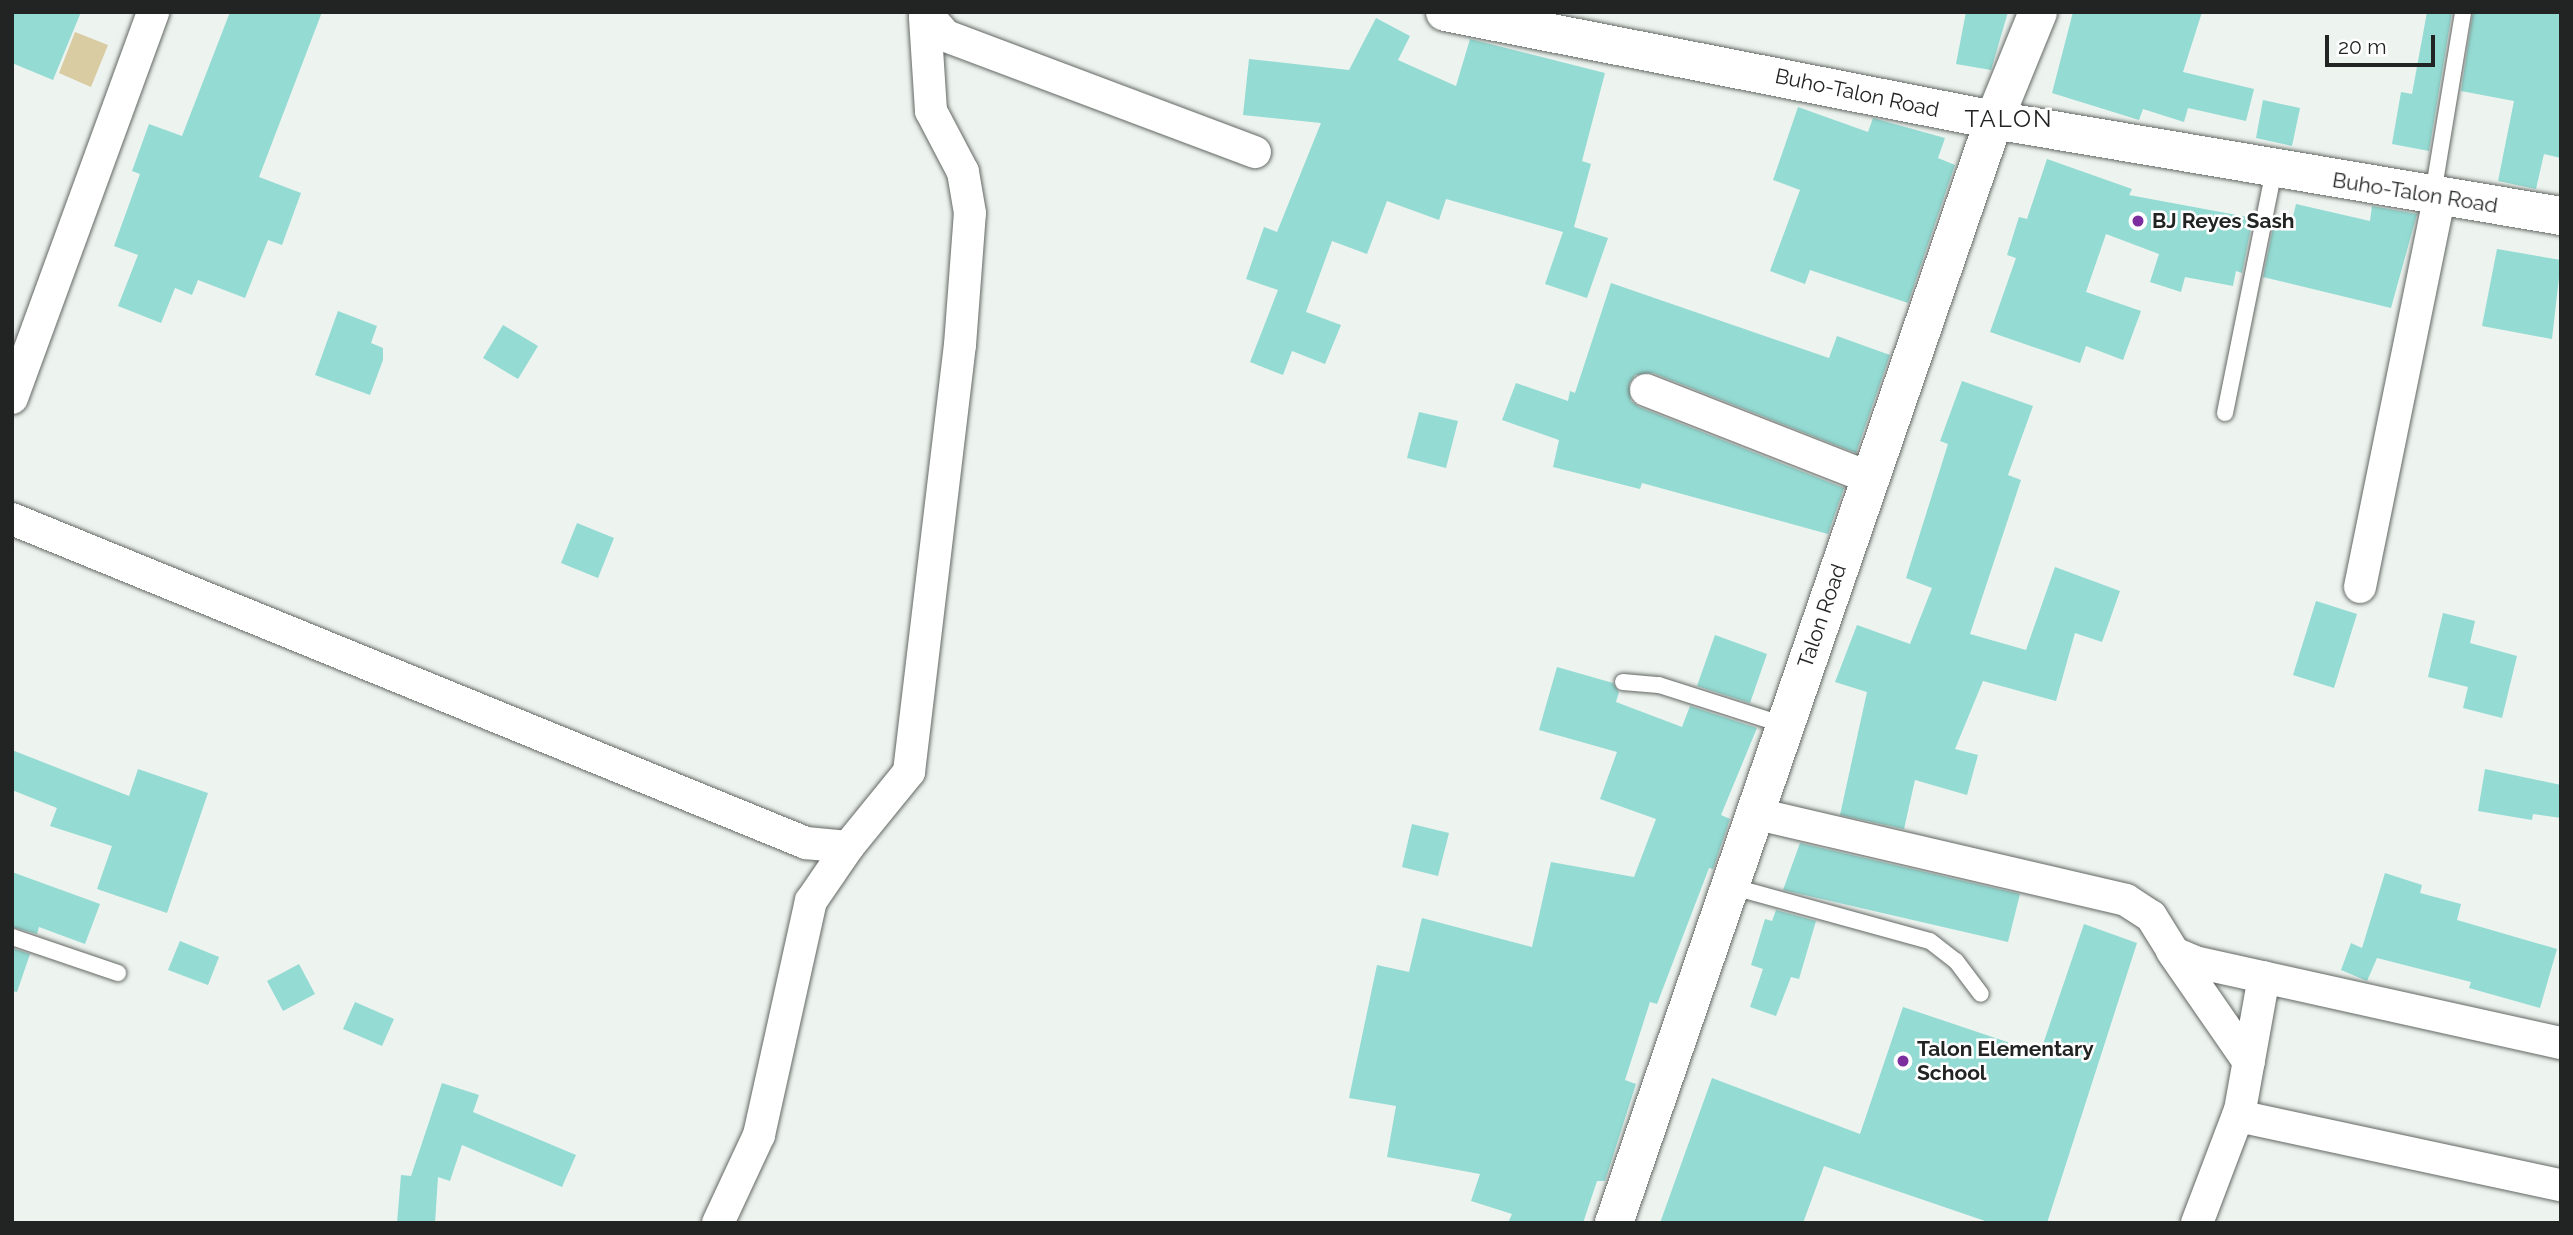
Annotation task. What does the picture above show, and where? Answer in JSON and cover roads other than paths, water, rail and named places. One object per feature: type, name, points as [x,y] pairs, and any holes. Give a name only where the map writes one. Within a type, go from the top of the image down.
[{"type":"street","points":[[12,398],[153,12]]},
{"type":"street","name":"Buho-Talon Road","points":[[1445,12],[1994,120],[2436,197],[2561,216]]},
{"type":"street","name":"Talon Road","points":[[1614,1223],[1753,813],[1994,120],[2038,12]]},
{"type":"street","points":[[925,15],[946,36],[1255,152]]},
{"type":"street","points":[[718,1223],[759,1135],[811,901],[848,847],[909,772],[960,345],[970,213],[963,172],[931,111],[925,15]]},
{"type":"street","points":[[2360,587],[2436,197]]},
{"type":"street","points":[[1646,390],[1870,478]]},
{"type":"street","points":[[12,519],[806,843],[848,847]]},
{"type":"street","points":[[1753,813],[2126,900],[2151,915],[2249,1062]]},
{"type":"street","points":[[2170,947],[2195,962],[2561,1043]]},
{"type":"street","points":[[2197,1223],[2238,1116],[2264,977]]},
{"type":"street","points":[[2238,1116],[2561,1185]]},
{"type":"lane","points":[[2436,197],[2463,12]]},
{"type":"lane","points":[[2225,414],[2274,169]]},
{"type":"lane","points":[[1623,682],[1658,685],[1784,725]]},
{"type":"lane","points":[[1728,886],[1917,936],[1956,961],[1982,994]]},
{"type":"lane","points":[[12,937],[118,973]]},
{"type":"place","name":"BJ Reyes Sash","points":[[2138,221]]},
{"type":"place","name":"Talon Elementary School","points":[[1903,1061]]},
{"type":"district","name":"TALON","points":[[2009,119]]}]
